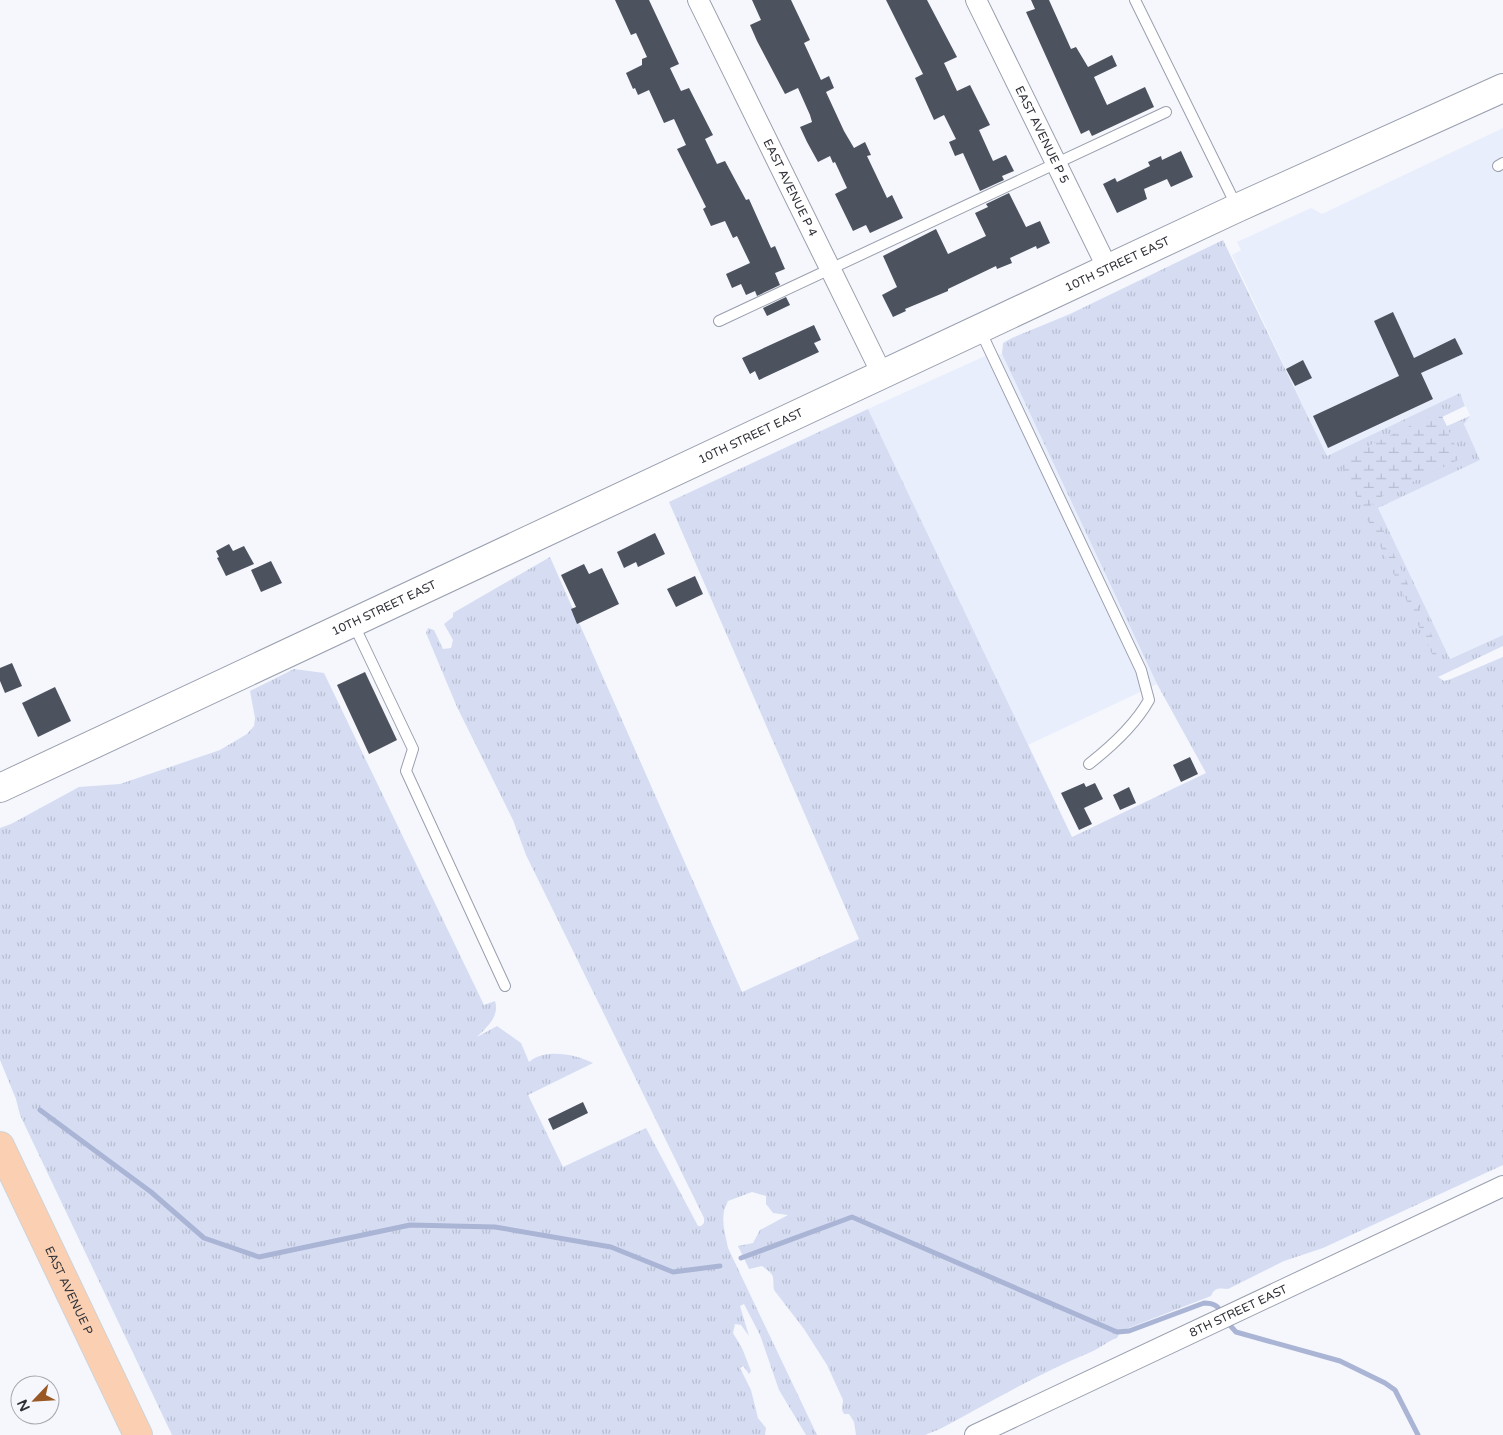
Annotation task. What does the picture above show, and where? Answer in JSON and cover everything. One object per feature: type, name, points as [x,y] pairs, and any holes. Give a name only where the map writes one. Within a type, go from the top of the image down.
[{"type":"main road","name":"10TH STREET EAST","points":[[0,788],[1237,208],[1502,90]]},
{"type":"main road","name":"EAST AVENUE P","points":[[0,1146],[138,1435]]},
{"type":"street","name":"EAST AVENUE P 4","points":[[698,0],[882,374]]},
{"type":"street","name":"EAST AVENUE P 5","points":[[976,0],[1108,270]]},
{"type":"street","name":"8TH STREET EAST","points":[[975,1435],[1503,1186]]},
{"type":"lane","points":[[1135,0],[1237,208]]},
{"type":"lane","points":[[719,321],[1166,112]]},
{"type":"lane","points":[[979,329],[1141,670],[1149,700],[1114,744],[1089,764]]},
{"type":"lane","points":[[353,622],[412,749],[406,771],[505,986]]},
{"type":"shaded area","points":[[1503,128],[1503,635],[1450,659],[1377,508],[1480,460],[1464,424],[1470,415],[1460,394],[1327,456],[1232,255],[1241,250],[1237,242],[1311,208],[1322,214]]},
{"type":"shaded area","points":[[1002,354],[1157,684],[1028,745],[868,409],[985,356]]},
{"type":"green space","points":[[1223,240],[1327,456],[1460,393],[1465,406],[1442,417],[1447,426],[1470,416],[1464,424],[1480,460],[1378,508],[1450,659],[1503,635],[1503,646],[1438,677],[1444,681],[1451,679],[1503,657],[1503,1165],[1323,1248],[1284,1261],[1228,1289],[1217,1289],[1211,1296],[1121,1331],[1117,1338],[1095,1350],[1033,1379],[940,1429],[925,1435],[856,1435],[854,1422],[849,1414],[844,1414],[842,1410],[843,1400],[827,1365],[804,1329],[774,1290],[772,1274],[762,1266],[749,1269],[738,1246],[753,1243],[760,1230],[788,1215],[773,1213],[766,1204],[766,1196],[752,1192],[728,1201],[725,1207],[723,1218],[728,1248],[817,1435],[806,1435],[779,1390],[760,1335],[744,1304],[740,1306],[749,1336],[741,1325],[735,1324],[733,1333],[742,1348],[751,1371],[749,1374],[743,1366],[740,1368],[751,1390],[758,1418],[766,1428],[765,1435],[172,1435],[20,1115],[16,1099],[0,1060],[0,828],[11,824],[79,787],[120,784],[220,750],[247,734],[254,726],[255,718],[250,691],[294,669],[324,673],[484,1005],[495,1001],[496,1012],[494,1016],[477,1037],[497,1026],[521,1043],[529,1062],[543,1055],[560,1054],[578,1057],[593,1063],[528,1095],[563,1167],[646,1128],[698,1226],[701,1226],[704,1223],[704,1218],[526,855],[513,820],[457,707],[426,633],[428,628],[434,630],[443,649],[451,648],[453,640],[444,624],[453,617],[453,613],[550,557],[742,992],[859,939],[669,502],[868,409],[1072,837],[1206,773],[1157,684],[1002,354],[1003,343],[1012,338],[1070,314]]},
{"type":"green space","points":[[1435,414],[1442,416],[1459,454],[1458,460],[1381,497],[1380,505],[1377,507],[1370,503],[1440,653],[1440,657],[1435,660],[1339,460]]},
{"type":"building","points":[[615,0],[649,0],[679,64],[670,68],[681,91],[689,88],[713,135],[705,139],[717,164],[725,161],[746,200],[749,199],[771,248],[775,246],[785,269],[775,273],[780,285],[757,296],[755,291],[746,295],[741,284],[732,288],[726,274],[750,263],[737,236],[733,238],[725,221],[711,226],[703,209],[706,207],[677,149],[686,145],[674,119],[664,123],[649,90],[638,95],[635,88],[633,89],[626,73],[642,65],[642,59],[647,57],[636,33],[631,35]]},
{"type":"building","points":[[752,0],[791,0],[810,40],[804,43],[821,80],[829,76],[834,88],[826,92],[844,131],[854,148],[865,142],[871,155],[867,156],[887,198],[892,195],[903,218],[870,233],[866,225],[853,231],[835,194],[847,188],[835,162],[833,163],[830,156],[818,162],[800,127],[812,122],[798,88],[785,94],[750,25],[761,20]]},
{"type":"building","points":[[886,0],[927,0],[957,57],[944,63],[957,91],[970,85],[990,125],[979,130],[993,161],[1006,155],[1014,171],[1002,176],[1004,180],[980,191],[963,153],[955,156],[949,142],[956,139],[944,115],[934,120],[915,78],[923,74]]},
{"type":"building","points":[[1031,0],[1049,0],[1071,49],[1076,47],[1088,67],[1112,55],[1117,66],[1094,77],[1107,105],[1145,87],[1154,107],[1092,136],[1089,130],[1081,134],[1026,12],[1035,9]]},
{"type":"building","points":[[1181,151],[1193,177],[1171,187],[1167,179],[1144,189],[1147,199],[1117,213],[1103,184],[1115,178],[1117,182],[1150,166],[1148,162],[1161,156],[1162,160]]},
{"type":"building","points":[[1009,193],[1026,227],[1040,221],[1050,243],[1037,249],[1036,246],[1010,258],[1012,263],[997,269],[996,266],[948,289],[948,291],[905,309],[906,311],[893,317],[882,295],[897,287],[883,256],[936,229],[948,254],[986,236],[975,213],[988,207],[986,204]]},
{"type":"building","points":[[786,297],[790,305],[767,316],[763,308]]},
{"type":"building","points":[[1393,312],[1414,358],[1455,338],[1463,354],[1421,373],[1433,399],[1328,448],[1313,416],[1399,376],[1374,321]]},
{"type":"building","points":[[814,325],[821,340],[814,343],[819,352],[759,380],[755,371],[750,374],[742,358]]},
{"type":"building","points":[[1303,360],[1312,378],[1295,386],[1286,369]]},
{"type":"building","points":[[655,533],[665,554],[638,567],[636,562],[624,568],[617,552]]},
{"type":"building","points":[[229,544],[233,551],[244,546],[254,564],[226,576],[217,558],[219,557],[216,551]]},
{"type":"building","points":[[271,561],[282,583],[261,592],[251,570]]},
{"type":"building","points":[[584,564],[589,574],[602,568],[619,604],[577,624],[571,609],[576,607],[561,575]]},
{"type":"building","points":[[695,576],[703,594],[676,607],[667,589]]},
{"type":"building","points":[[12,663],[22,686],[5,693],[0,681],[0,668]]},
{"type":"building","points":[[365,672],[397,740],[369,754],[337,685]]},
{"type":"building","points":[[55,687],[71,721],[38,737],[22,703]]},
{"type":"building","points":[[1190,757],[1198,774],[1181,782],[1173,765]]},
{"type":"building","points":[[1084,783],[1086,787],[1095,783],[1103,799],[1084,808],[1092,824],[1079,830],[1061,793]]},
{"type":"building","points":[[1129,787],[1136,803],[1120,810],[1113,795]]},
{"type":"building","points":[[583,1102],[588,1113],[553,1130],[548,1119]]},
{"type":"waterway","points":[[40,1110],[151,1192],[204,1238],[259,1257],[410,1225],[495,1227],[611,1247],[673,1272],[720,1266]]},
{"type":"waterway","points":[[741,1258],[852,1217],[1117,1332],[1129,1331],[1204,1303],[1216,1306],[1222,1315]]},
{"type":"waterway","points":[[1227,1322],[1236,1332],[1340,1361],[1385,1383],[1395,1390],[1418,1435]]}]
